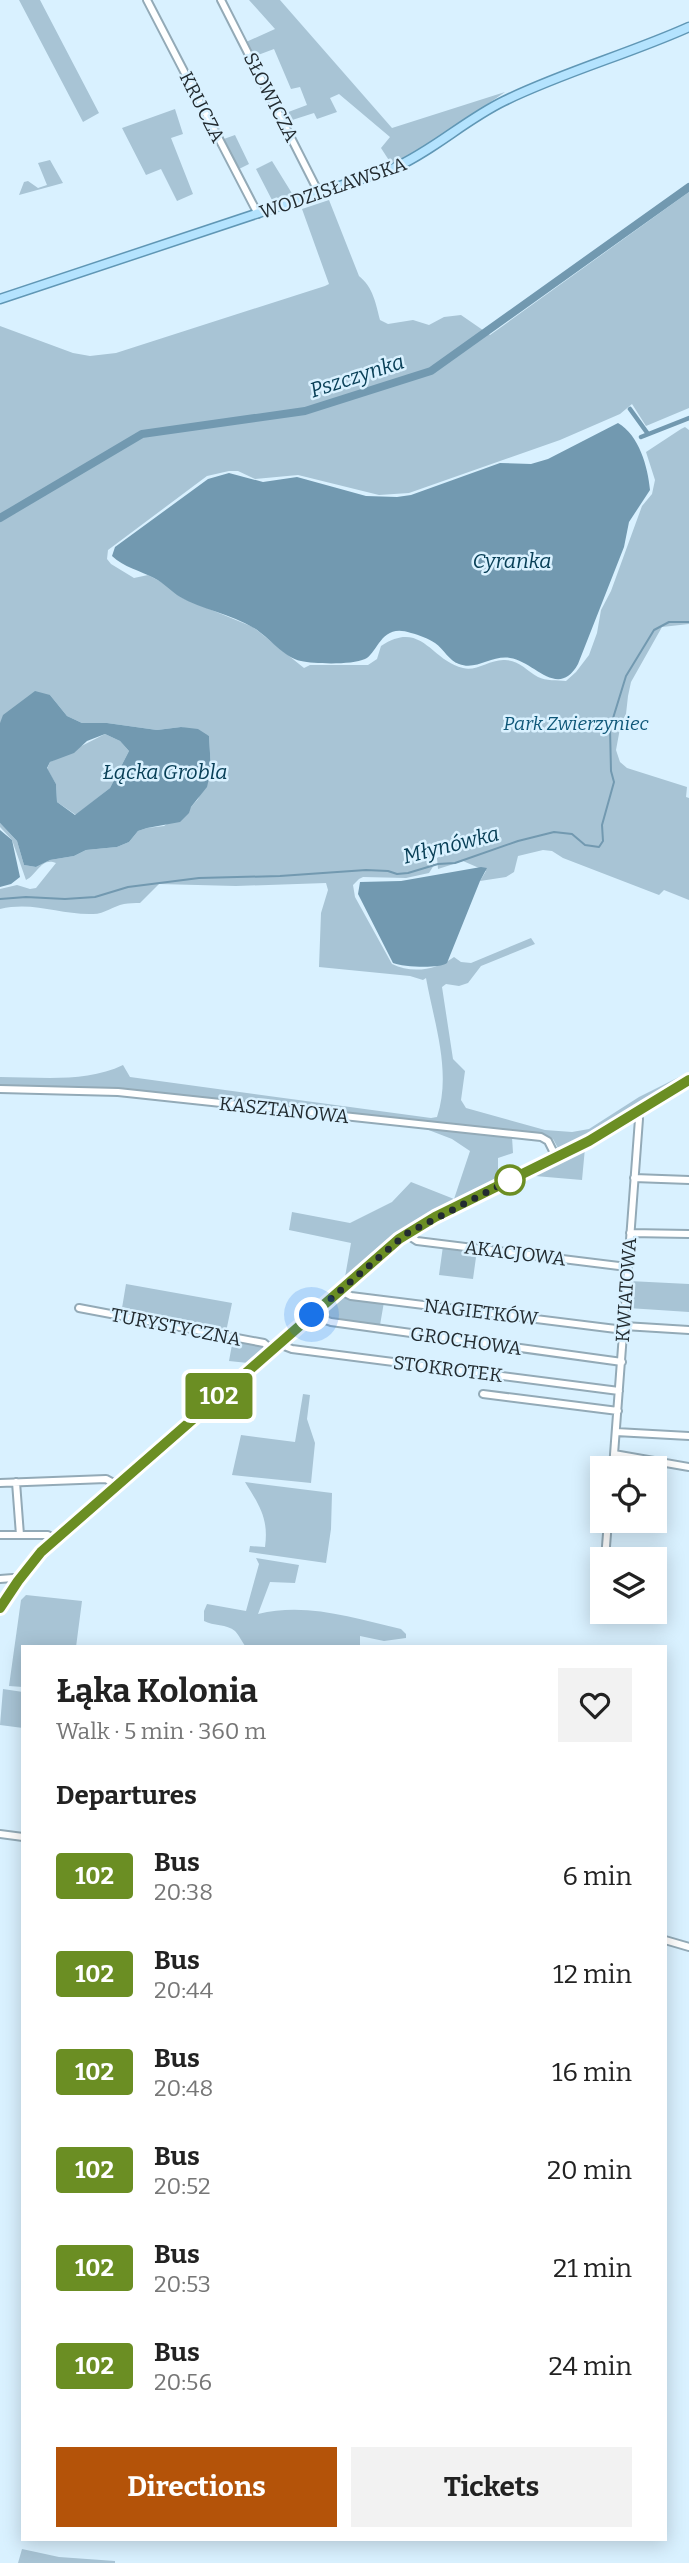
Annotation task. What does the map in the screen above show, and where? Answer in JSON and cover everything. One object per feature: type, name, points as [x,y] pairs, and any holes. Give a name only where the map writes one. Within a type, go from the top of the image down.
[{"type":"main road","name":"WODZISŁAWSKA","points":[[0,299],[258,214],[414,159],[478,115],[507,100],[646,47],[689,27]]},
{"type":"main road","name":"TURYSTYCZNA","points":[[0,1608],[31,1562],[55,1539],[406,1234],[556,1157],[689,1080]]},
{"type":"street","name":"KRUCZA","points":[[147,0],[258,214]]},
{"type":"street","name":"SŁOWICZA","points":[[221,0],[319,193]]},
{"type":"street","name":"KASZTANOWA","points":[[0,1089],[118,1093],[541,1137],[548,1141],[556,1157]]},
{"type":"street","name":"KWIATOWA","points":[[614,1454],[639,1119],[637,1112]]},
{"type":"street","points":[[634,1178],[689,1181]]},
{"type":"street","points":[[630,1233],[689,1234]]},
{"type":"street","name":"AKACJOWA","points":[[406,1234],[417,1241],[627,1267]]},
{"type":"street","name":"NAGIETKÓW","points":[[340,1290],[351,1296],[624,1328],[689,1331]]},
{"type":"street","name":"TURYSTYCZNA","points":[[79,1308],[275,1347]]},
{"type":"street","name":"GROCHOWA","points":[[312,1315],[323,1321],[341,1324],[622,1362]]},
{"type":"street","name":"STOKROTEK","points":[[275,1347],[619,1391]]},
{"type":"street","points":[[483,1394],[618,1411]]},
{"type":"street","points":[[616,1432],[689,1436]]},
{"type":"street","points":[[614,1454],[689,1467]]},
{"type":"street","points":[[0,1483],[106,1479],[117,1485]]},
{"type":"street","points":[[16,1482],[20,1535]]},
{"type":"street","points":[[0,1535],[48,1535],[55,1539]]},
{"type":"street","points":[[0,1579],[13,1578],[18,1581]]},
{"type":"street","points":[[0,1833],[21,1837]]},
{"type":"street","points":[[667,1941],[689,1947]]},
{"type":"green space","points":[[19,0],[40,0],[99,113],[83,122]]},
{"type":"green space","points":[[249,0],[280,0],[392,128],[505,92],[417,153],[392,165],[381,148],[390,137],[339,94],[330,98],[337,112],[317,119],[314,113],[286,122],[283,114],[307,105],[300,87],[291,89],[274,49],[253,57],[246,42],[275,29]]},
{"type":"green space","points":[[175,109],[183,134],[171,138],[193,194],[177,201],[161,169],[146,175],[122,128]]},
{"type":"green space","points":[[235,135],[249,164],[237,170],[221,140]]},
{"type":"green space","points":[[50,160],[63,183],[19,195],[24,182],[28,181],[38,188],[47,185],[38,163]]},
{"type":"green space","points":[[272,161],[293,195],[273,202],[256,169]]},
{"type":"green space","name":"Park Zwierzyniec","points":[[689,192],[689,408],[646,426],[632,404],[620,414],[560,440],[409,493],[379,495],[298,475],[255,479],[238,471],[229,471],[207,476],[108,550],[107,559],[134,578],[148,575],[167,585],[180,597],[253,627],[304,668],[310,665],[368,665],[377,659],[381,646],[407,637],[417,639],[442,658],[463,668],[510,660],[541,678],[566,681],[589,655],[601,610],[611,591],[642,506],[652,494],[655,480],[646,452],[681,429],[685,427],[689,430],[689,624],[662,627],[631,682],[616,750],[620,762],[627,768],[687,787],[689,900],[664,890],[659,895],[563,858],[552,851],[543,850],[518,856],[514,872],[506,877],[480,881],[486,871],[463,861],[438,869],[437,858],[451,850],[456,843],[433,857],[434,865],[429,873],[406,878],[363,877],[353,885],[355,897],[392,964],[400,967],[416,970],[432,968],[454,957],[461,962],[471,963],[531,938],[535,944],[481,966],[468,983],[459,986],[446,984],[442,987],[453,1059],[465,1071],[461,1100],[466,1108],[545,1130],[572,1132],[589,1129],[639,1097],[689,1074],[559,1150],[553,1139],[542,1134],[121,1089],[0,1087],[0,1077],[78,1077],[109,1071],[123,1065],[130,1077],[431,1118],[437,1117],[443,1083],[440,1048],[426,978],[423,980],[410,976],[319,967],[321,913],[328,890],[326,883],[236,886],[159,884],[140,903],[124,904],[93,914],[36,907],[0,909],[0,889],[17,885],[36,888],[56,863],[43,864],[26,880],[12,840],[0,827],[0,823],[17,841],[24,865],[36,867],[50,860],[74,856],[86,850],[117,847],[129,842],[138,831],[164,826],[191,807],[198,799],[211,770],[209,736],[181,727],[157,730],[107,723],[82,723],[67,716],[50,695],[0,723],[0,326],[73,353],[90,356],[116,353],[325,286],[329,284],[302,209],[329,200],[359,276],[368,285],[373,296],[380,320],[388,324],[413,320],[429,325],[444,317],[461,315],[490,335]]},
{"type":"green space","points":[[105,734],[120,741],[129,751],[110,788],[76,815],[57,802],[56,784],[47,769],[50,762]]},
{"type":"green space","points":[[426,1129],[512,1137],[513,1153],[498,1158],[498,1180],[424,1217],[398,1234],[396,1232],[345,1277],[351,1243],[289,1230],[292,1212],[350,1223],[392,1202],[411,1182],[454,1199],[470,1151],[452,1139]]},
{"type":"green space","points":[[585,1148],[582,1180],[535,1176],[532,1171]]},
{"type":"green space","points":[[443,1246],[477,1250],[473,1279],[439,1275]]},
{"type":"green space","points":[[629,1281],[689,1284],[689,1312],[628,1308]]},
{"type":"green space","points":[[126,1284],[232,1303],[226,1332],[121,1314]]},
{"type":"green space","points":[[341,1294],[346,1298],[384,1302],[380,1325],[316,1316]]},
{"type":"green space","points":[[233,1339],[267,1347],[248,1363],[229,1361]]},
{"type":"green space","points":[[303,1394],[310,1395],[307,1419],[315,1443],[311,1483],[232,1475],[241,1435],[295,1442]]},
{"type":"green space","points":[[245,1482],[332,1493],[326,1563],[249,1552],[250,1546],[265,1547],[266,1528],[259,1505]]},
{"type":"green space","points":[[256,1558],[299,1565],[295,1583],[270,1582],[258,1614],[294,1610],[330,1613],[401,1629],[406,1638],[384,1641],[360,1636],[360,1645],[245,1645],[232,1629],[204,1621],[207,1604],[246,1611],[259,1564]]},
{"type":"green space","points":[[26,1595],[82,1601],[76,1645],[21,1645],[21,1687],[9,1686],[21,1600]]},
{"type":"green space","points":[[3,1689],[21,1692],[21,1728],[0,1725]]},
{"type":"green space","points":[[22,2549],[59,2557],[115,2563],[18,2563]]},
{"type":"water","name":"Cyranka","points":[[618,423],[637,443],[650,490],[629,522],[624,547],[578,664],[562,679],[546,676],[510,658],[465,666],[452,660],[433,642],[401,631],[387,635],[369,656],[359,661],[301,661],[289,656],[254,628],[180,597],[158,580],[112,556],[115,547],[208,479],[229,473],[263,482],[297,477],[366,496],[397,497],[411,495],[500,463],[531,464],[548,459]]},
{"type":"water","name":"Łącka Grobla","points":[[35,691],[50,695],[67,716],[82,723],[107,723],[157,730],[181,727],[198,729],[209,736],[211,770],[207,787],[180,822],[138,831],[129,842],[117,847],[86,850],[74,856],[50,860],[36,867],[24,865],[17,841],[0,823],[0,723],[3,715]],"holes":[[[105,734],[120,741],[129,751],[110,788],[75,815],[57,802],[56,784],[47,768],[50,762],[74,753],[87,741]]]},
{"type":"water","points":[[0,830],[12,840],[20,877],[11,884],[0,887]]},
{"type":"water","points":[[487,868],[447,963],[421,967],[393,963],[358,894],[360,882],[401,881]]},
{"type":"waterway","name":"Pszczynka","points":[[0,518],[142,434],[305,411],[431,371],[689,187]]},
{"type":"waterway","points":[[630,409],[648,434]]},
{"type":"waterway","points":[[641,437],[689,418]]},
{"type":"waterway","name":"Młynówka","points":[[0,899],[95,897],[128,887],[199,878],[366,870],[408,873],[438,864],[455,863],[518,841],[554,832],[572,834],[585,845],[599,847],[603,841],[602,825],[614,782],[611,771],[610,728],[626,676],[654,630],[669,622],[689,622]]},
{"type":"bus line","name":"102","points":[[0,1608],[41,1552],[399,1239],[435,1217],[589,1141],[689,1080]]},
{"type":"route","points":[[312,1315],[406,1234],[510,1180]]}]
